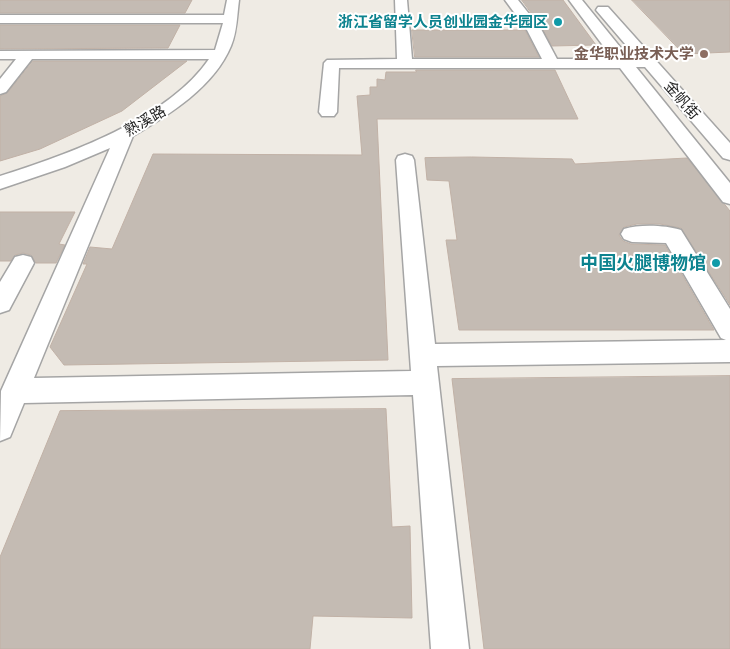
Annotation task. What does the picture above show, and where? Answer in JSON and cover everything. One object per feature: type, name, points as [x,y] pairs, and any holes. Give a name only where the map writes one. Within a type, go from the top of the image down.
[{"type":"street","name":"熟溪路","points":[[0,183],[73,158],[125,133],[178,101],[209,72],[224,47],[233,0]]},
{"type":"street","points":[[401,0],[405,64]]},
{"type":"street","points":[[511,0],[534,29],[552,64]]},
{"type":"street","points":[[575,0],[730,196]]},
{"type":"street","name":"金帆街","points":[[595,0],[730,154]]},
{"type":"street","points":[[0,19],[229,19]]},
{"type":"street","points":[[632,43],[652,48],[691,86],[726,136],[730,138]]},
{"type":"street","points":[[0,55],[220,54]]},
{"type":"street","points":[[0,90],[28,55]]},
{"type":"street","points":[[328,112],[332,64],[649,62]]},
{"type":"street","points":[[0,427],[125,133]]},
{"type":"street","points":[[404,160],[450,649]]},
{"type":"street","points":[[632,234],[674,235],[730,331]]},
{"type":"street","points":[[0,303],[23,263]]},
{"type":"street","points":[[423,355],[730,351]]},
{"type":"street","points":[[15,391],[425,383]]},
{"type":"building","points":[[0,0],[192,0],[185,13],[0,13]]},
{"type":"building","name":"浙江省留学人员创业园金华园区","points":[[522,0],[563,0],[596,45],[552,46]]},
{"type":"building","name":"金华职业技术大学","points":[[632,0],[730,0],[730,52],[684,54]]},
{"type":"building","points":[[0,25],[180,25],[168,48],[0,49]]},
{"type":"building","points":[[412,30],[525,30],[539,57],[415,57]]},
{"type":"building","points":[[33,61],[187,61],[122,111],[40,149],[0,161],[0,96],[7,93]]},
{"type":"building","points":[[416,70],[555,70],[578,119],[377,119],[388,360],[64,365],[50,347],[87,264],[83,264],[90,247],[112,249],[153,154],[362,155],[357,96],[370,95],[370,87],[377,87],[377,79],[385,80],[386,72],[416,72]]},
{"type":"building","points":[[425,158],[572,159],[575,164],[687,158],[730,211],[730,305],[681,228],[660,224],[637,224],[624,227],[619,235],[623,241],[631,244],[665,245],[714,330],[459,330],[446,240],[457,240],[449,181],[427,180]]},
{"type":"building","points":[[0,212],[75,212],[59,244],[65,245],[56,263],[36,263],[31,255],[23,253],[15,255],[11,261],[0,261]]},
{"type":"building","points":[[730,376],[730,649],[484,649],[452,379]]},
{"type":"building","points":[[386,409],[392,527],[410,526],[412,618],[313,616],[310,649],[0,649],[0,557],[60,411]]},
{"type":"place","name":"浙江省留学人员创业园金华园区","points":[[558,22]]},
{"type":"place","name":"金华职业技术大学","points":[[704,54]]},
{"type":"place","name":"中国火腿博物馆","points":[[716,263]]}]
